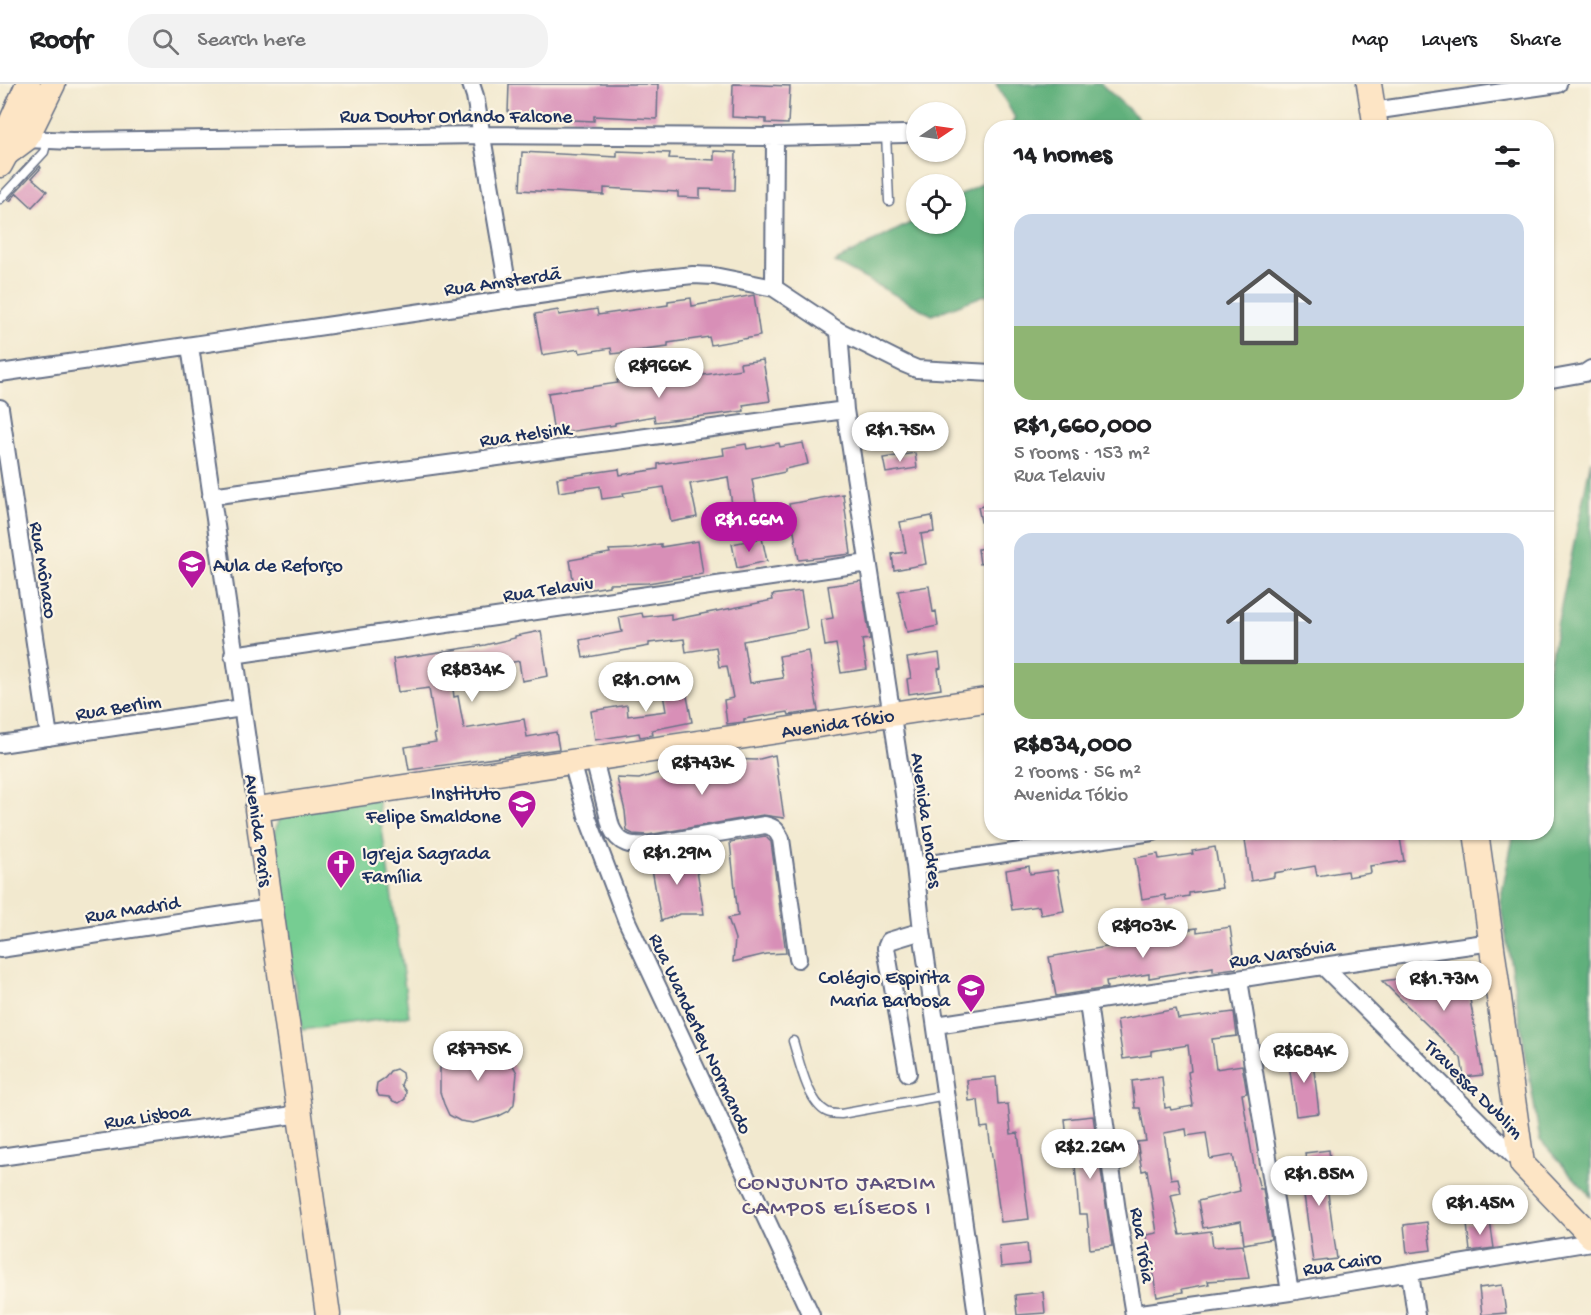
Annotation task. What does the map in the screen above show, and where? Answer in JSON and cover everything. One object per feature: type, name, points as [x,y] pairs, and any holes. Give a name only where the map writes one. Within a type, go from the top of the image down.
[{"type":"street","points":[[17,146],[28,84]]},
{"type":"street","points":[[17,146],[53,84]]},
{"type":"street","points":[[471,84],[475,96],[510,300]]},
{"type":"street","points":[[1369,84],[1374,119],[1529,86],[1558,84]]},
{"type":"street","name":"Rua Doutor Orlando Falcone","points":[[17,146],[481,135],[775,137],[905,134]]},
{"type":"street","points":[[774,288],[775,137]]},
{"type":"street","name":"Rua Amsterdã","points":[[0,374],[636,281],[693,275],[714,276],[774,288],[838,331],[917,369],[984,373]]},
{"type":"street","name":"Avenida Londres","points":[[838,331],[845,410],[915,866],[922,931],[977,1315]]},
{"type":"street","name":"Avenida Paris","points":[[190,346],[328,1315]]},
{"type":"street","points":[[1554,379],[1585,373],[1591,369]]},
{"type":"street","name":"Rua Mônaco","points":[[0,408],[49,737]]},
{"type":"street","name":"Rua Helsink","points":[[212,496],[845,410]]},
{"type":"street","name":"Rua Telaviv","points":[[233,655],[868,563]]},
{"type":"street","name":"Avenida Tókio","points":[[257,809],[984,700]]},
{"type":"street","name":"Rua Berlim","points":[[0,744],[242,708]]},
{"type":"street","points":[[583,761],[615,836],[623,843],[649,845],[765,825],[772,826],[781,839],[798,959]]},
{"type":"street","name":"Rua Wanderley Normando","points":[[583,761],[588,819],[626,920],[811,1315]]},
{"type":"street","points":[[915,866],[1097,840]]},
{"type":"street","points":[[1477,840],[1522,1164],[1591,1236]]},
{"type":"street","name":"Rua Madrid","points":[[0,949],[271,908]]},
{"type":"street","points":[[908,1073],[886,948],[889,941],[922,931]]},
{"type":"street","name":"Rua Varsóvia","points":[[936,1026],[1492,942]]},
{"type":"street","name":"Travessa Dublim","points":[[1323,966],[1522,1164]]},
{"type":"street","points":[[1239,980],[1290,1292]]},
{"type":"street","name":"Rua Tróia","points":[[1089,1003],[1134,1315]]},
{"type":"street","name":"Rua Lisboa","points":[[0,1157],[300,1114]]},
{"type":"street","name":"Rua Cairo","points":[[1134,1315],[1410,1273],[1591,1242]]},
{"type":"street","points":[[1410,1273],[1416,1315]]},
{"type":"lane","points":[[886,134],[889,201]]},
{"type":"lane","points":[[0,199],[44,152],[17,146]]},
{"type":"lane","points":[[793,1041],[810,1090],[817,1104],[828,1113],[841,1114],[946,1095]]},
{"type":"green space","points":[[996,84],[1101,84],[1140,120],[1014,120],[1015,118]]},
{"type":"green space","points":[[984,181],[984,295],[932,315],[834,262],[906,225],[906,234],[966,234],[966,192]]},
{"type":"green space","points":[[1591,460],[1591,1197],[1540,1140],[1500,901],[1513,840],[1554,840],[1554,641]]},
{"type":"green space","points":[[377,795],[409,1016],[302,1030],[272,838],[281,816]]},
{"type":"building","points":[[509,84],[658,84],[657,119],[594,116],[594,121],[572,120],[572,116],[508,113]]},
{"type":"building","points":[[733,84],[790,86],[788,124],[766,123],[766,119],[732,117]]},
{"type":"building","points":[[617,151],[670,153],[669,158],[714,160],[714,151],[736,152],[735,190],[700,189],[700,198],[678,197],[678,192],[604,188],[604,195],[520,190],[522,152],[617,157]]},
{"type":"building","points":[[40,166],[41,168],[32,178],[47,191],[32,207],[17,193],[10,201],[8,200]]},
{"type":"building","points":[[754,295],[760,336],[711,345],[709,337],[668,343],[668,347],[612,354],[611,348],[580,353],[579,349],[542,355],[535,314],[558,310],[559,315],[597,309],[598,315],[668,305],[668,301],[691,298],[692,306]]},
{"type":"building","points":[[763,360],[770,401],[743,405],[744,411],[655,422],[654,416],[615,423],[615,425],[554,434],[548,393],[618,383],[617,380],[640,376],[641,382],[704,375],[741,369],[740,363]]},
{"type":"building","points":[[779,443],[780,447],[803,443],[808,464],[752,479],[758,514],[729,520],[726,506],[732,505],[728,477],[690,484],[697,517],[671,522],[664,487],[623,493],[624,496],[602,499],[600,486],[559,492],[557,478],[619,469],[620,475],[658,469],[658,464],[724,455],[723,448],[746,444],[747,449]]},
{"type":"building","points":[[915,453],[917,468],[886,473],[883,458]]},
{"type":"building","points":[[843,494],[851,554],[799,560],[789,504]]},
{"type":"building","points":[[984,506],[984,521],[981,522],[978,507]]},
{"type":"building","points":[[932,516],[934,532],[921,534],[926,564],[894,570],[892,554],[906,552],[900,522]]},
{"type":"building","points":[[762,538],[767,561],[737,568],[732,544]]},
{"type":"building","points":[[698,541],[703,574],[648,583],[609,584],[609,586],[575,592],[570,560],[610,553],[609,550],[661,544],[661,547]]},
{"type":"building","points":[[984,548],[984,563],[980,564],[978,549]]},
{"type":"building","points":[[861,581],[870,639],[862,640],[867,669],[841,673],[836,644],[825,646],[821,620],[833,618],[828,586]]},
{"type":"building","points":[[929,586],[933,612],[936,611],[938,626],[907,632],[898,591]]},
{"type":"building","points":[[801,591],[807,629],[743,641],[750,683],[783,678],[779,656],[808,651],[818,711],[789,715],[788,712],[727,724],[724,700],[733,698],[727,666],[719,667],[716,647],[686,652],[684,639],[649,643],[649,646],[583,658],[580,640],[622,632],[619,617],[642,613],[643,617],[671,614],[671,620],[773,600],[772,595]]},
{"type":"building","points":[[541,631],[548,676],[522,681],[519,661],[451,673],[454,697],[458,696],[464,729],[524,719],[527,737],[556,732],[559,749],[409,770],[405,747],[436,742],[434,734],[436,734],[429,688],[398,692],[393,659],[485,645]]},
{"type":"building","points":[[939,653],[941,668],[938,669],[941,689],[909,694],[907,679],[911,678],[907,658]]},
{"type":"building","points":[[686,672],[688,685],[685,686],[692,722],[652,730],[653,735],[640,737],[639,733],[595,740],[591,711],[627,705],[628,716],[666,711],[660,677]]},
{"type":"building","points":[[775,755],[784,818],[763,815],[648,835],[633,834],[627,831],[617,778],[639,779],[671,769],[696,771],[730,759],[756,760]]},
{"type":"building","points":[[765,836],[771,842],[786,953],[766,954],[733,962],[735,939],[728,918],[738,916],[730,842]]},
{"type":"building","points":[[1245,840],[1400,840],[1404,861],[1370,866],[1371,873],[1348,877],[1347,871],[1317,876],[1315,866],[1274,873],[1274,877],[1251,881]]},
{"type":"building","points":[[1215,847],[1222,888],[1189,893],[1189,896],[1166,900],[1165,895],[1142,899],[1135,858],[1158,854],[1159,859],[1193,854],[1192,851]]},
{"type":"building","points":[[694,851],[704,914],[680,914],[661,921],[650,857],[672,859]]},
{"type":"building","points":[[1029,866],[1030,874],[1057,870],[1064,911],[1041,915],[1039,906],[1012,910],[1006,870]]},
{"type":"building","points":[[1230,927],[1236,968],[1213,971],[1213,967],[1149,978],[1149,974],[1106,981],[1107,988],[1056,996],[1049,957],[1112,946],[1111,938],[1134,934],[1135,938],[1197,928],[1197,932]]},
{"type":"building","points":[[1465,970],[1483,1075],[1464,1077],[1461,1058],[1382,981]]},
{"type":"building","points":[[1176,1009],[1178,1019],[1234,1012],[1237,1036],[1212,1039],[1216,1069],[1242,1065],[1247,1093],[1242,1094],[1254,1166],[1260,1189],[1263,1189],[1271,1239],[1244,1244],[1241,1221],[1203,1228],[1198,1201],[1240,1191],[1233,1155],[1210,1159],[1206,1133],[1187,1136],[1186,1129],[1164,1133],[1171,1179],[1178,1178],[1181,1193],[1171,1195],[1180,1235],[1211,1231],[1213,1247],[1243,1245],[1249,1278],[1208,1281],[1209,1284],[1157,1297],[1146,1235],[1157,1233],[1147,1170],[1142,1171],[1137,1142],[1146,1141],[1140,1108],[1135,1108],[1132,1081],[1162,1077],[1165,1108],[1170,1107],[1171,1110],[1193,1106],[1188,1072],[1191,1071],[1188,1045],[1151,1051],[1151,1055],[1123,1059],[1117,1020]]},
{"type":"building","points":[[477,1040],[494,1044],[508,1056],[517,1073],[514,1104],[509,1111],[473,1123],[460,1121],[449,1115],[440,1092],[440,1068],[452,1049],[460,1044]]},
{"type":"building","points":[[1312,1053],[1319,1113],[1296,1116],[1288,1056]]},
{"type":"building","points":[[396,1069],[402,1073],[401,1085],[406,1092],[405,1099],[399,1103],[389,1097],[379,1096],[376,1090],[377,1083],[390,1071]]},
{"type":"building","points":[[996,1077],[998,1105],[1008,1104],[1011,1134],[1018,1133],[1029,1219],[1001,1222],[988,1127],[981,1128],[978,1100],[969,1101],[967,1080]]},
{"type":"building","points":[[1093,1116],[1112,1246],[1090,1249],[1087,1214],[1079,1214],[1073,1139],[1067,1140],[1065,1119]]},
{"type":"building","points":[[1329,1150],[1332,1178],[1326,1179],[1337,1259],[1313,1262],[1303,1187],[1309,1186],[1305,1153]]},
{"type":"building","points":[[1490,1221],[1494,1248],[1470,1251],[1467,1224]]},
{"type":"building","points":[[1427,1222],[1431,1250],[1407,1253],[1404,1225]]},
{"type":"building","points":[[1027,1243],[1029,1264],[1001,1267],[999,1246]]},
{"type":"building","points":[[1502,1285],[1506,1313],[1482,1315],[1479,1288]]},
{"type":"building","points":[[1043,1292],[1045,1313],[1017,1315],[1015,1295]]},
{"type":"place","name":"Aula de Reforço","points":[[192,590]]},
{"type":"place","name":"Instituto Felipe Smaldone","points":[[522,830]]},
{"type":"place","name":"Igreja Sagrada Família","points":[[341,890]]},
{"type":"place","name":"Colégio Espirita Maria Barbosa","points":[[971,1014]]},
{"type":"district","name":"CONJUNTO JARDIM CAMPOS ELÍSEOS I","points":[[837,1194]]}]
